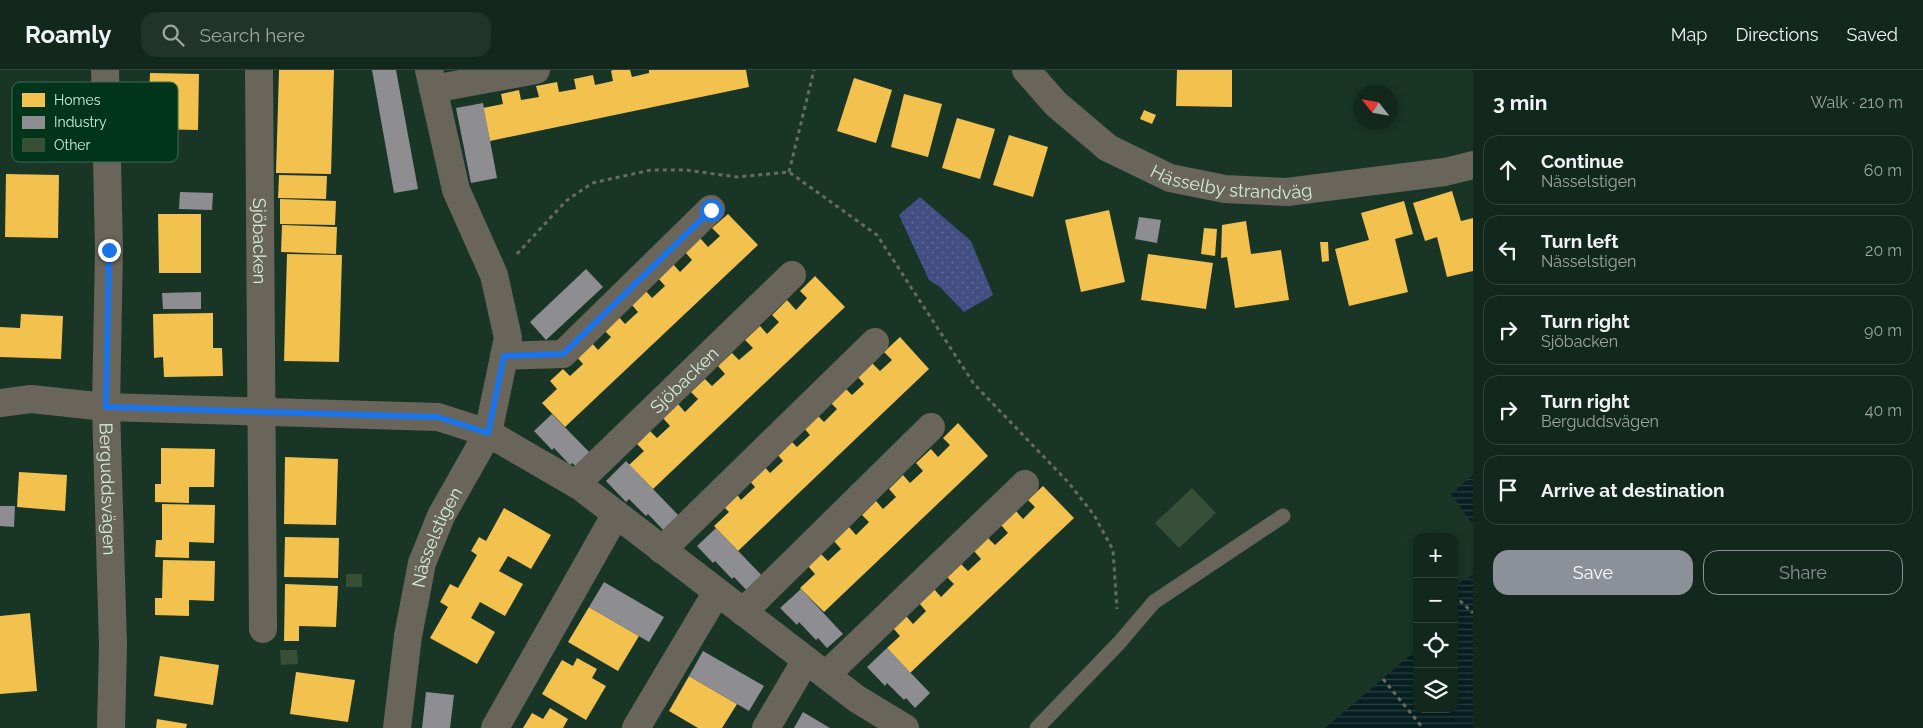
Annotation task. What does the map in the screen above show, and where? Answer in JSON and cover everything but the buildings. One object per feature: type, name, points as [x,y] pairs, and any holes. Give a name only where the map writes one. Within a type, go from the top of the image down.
[{"type":"street","name":"Sjöbacken","points":[[258,70],[263,629]]},
{"type":"street","name":"Nässelstigen","points":[[397,728],[408,636],[422,563],[441,516],[488,433],[508,338],[494,275],[456,190],[431,79],[536,70]]},
{"type":"street","name":"Hässelby strandväg","points":[[1026,70],[1056,104],[1108,148],[1170,178],[1225,189],[1287,192],[1445,172],[1473,165]]},
{"type":"street","name":"Berguddsvägen","points":[[107,162],[109,250],[106,407],[113,645],[111,728]]},
{"type":"street","points":[[504,356],[563,354],[711,210]]},
{"type":"street","name":"Sjöbacken","points":[[576,484],[792,276]]},
{"type":"street","points":[[662,550],[875,342]]},
{"type":"street","points":[[0,403],[31,399],[106,407],[438,417],[488,433],[576,484],[857,699],[905,728]]},
{"type":"street","points":[[743,612],[931,428]]},
{"type":"street","points":[[766,728],[816,668],[1025,484]]},
{"type":"street","points":[[495,728],[616,514]]},
{"type":"street","points":[[636,728],[717,592]]},
{"type":"lane","points":[[1038,728],[1154,602],[1283,516]]},
{"type":"path","points":[[789,172],[814,70]]},
{"type":"path","points":[[1458,599],[1473,613]]},
{"type":"path","points":[[1383,679],[1423,728]]},
{"type":"shaded area","points":[[920,197],[971,241],[993,295],[964,312],[940,287],[929,280],[899,215]]},
{"type":"shaded area","points":[[1473,475],[1473,525],[1451,494]]},
{"type":"shaded area","points":[[1473,575],[1473,728],[1325,728],[1413,652],[1413,713],[1458,713],[1458,584]]},
{"type":"route","points":[[109,250],[106,407],[438,417],[488,433],[504,356],[563,354],[711,210]]}]
